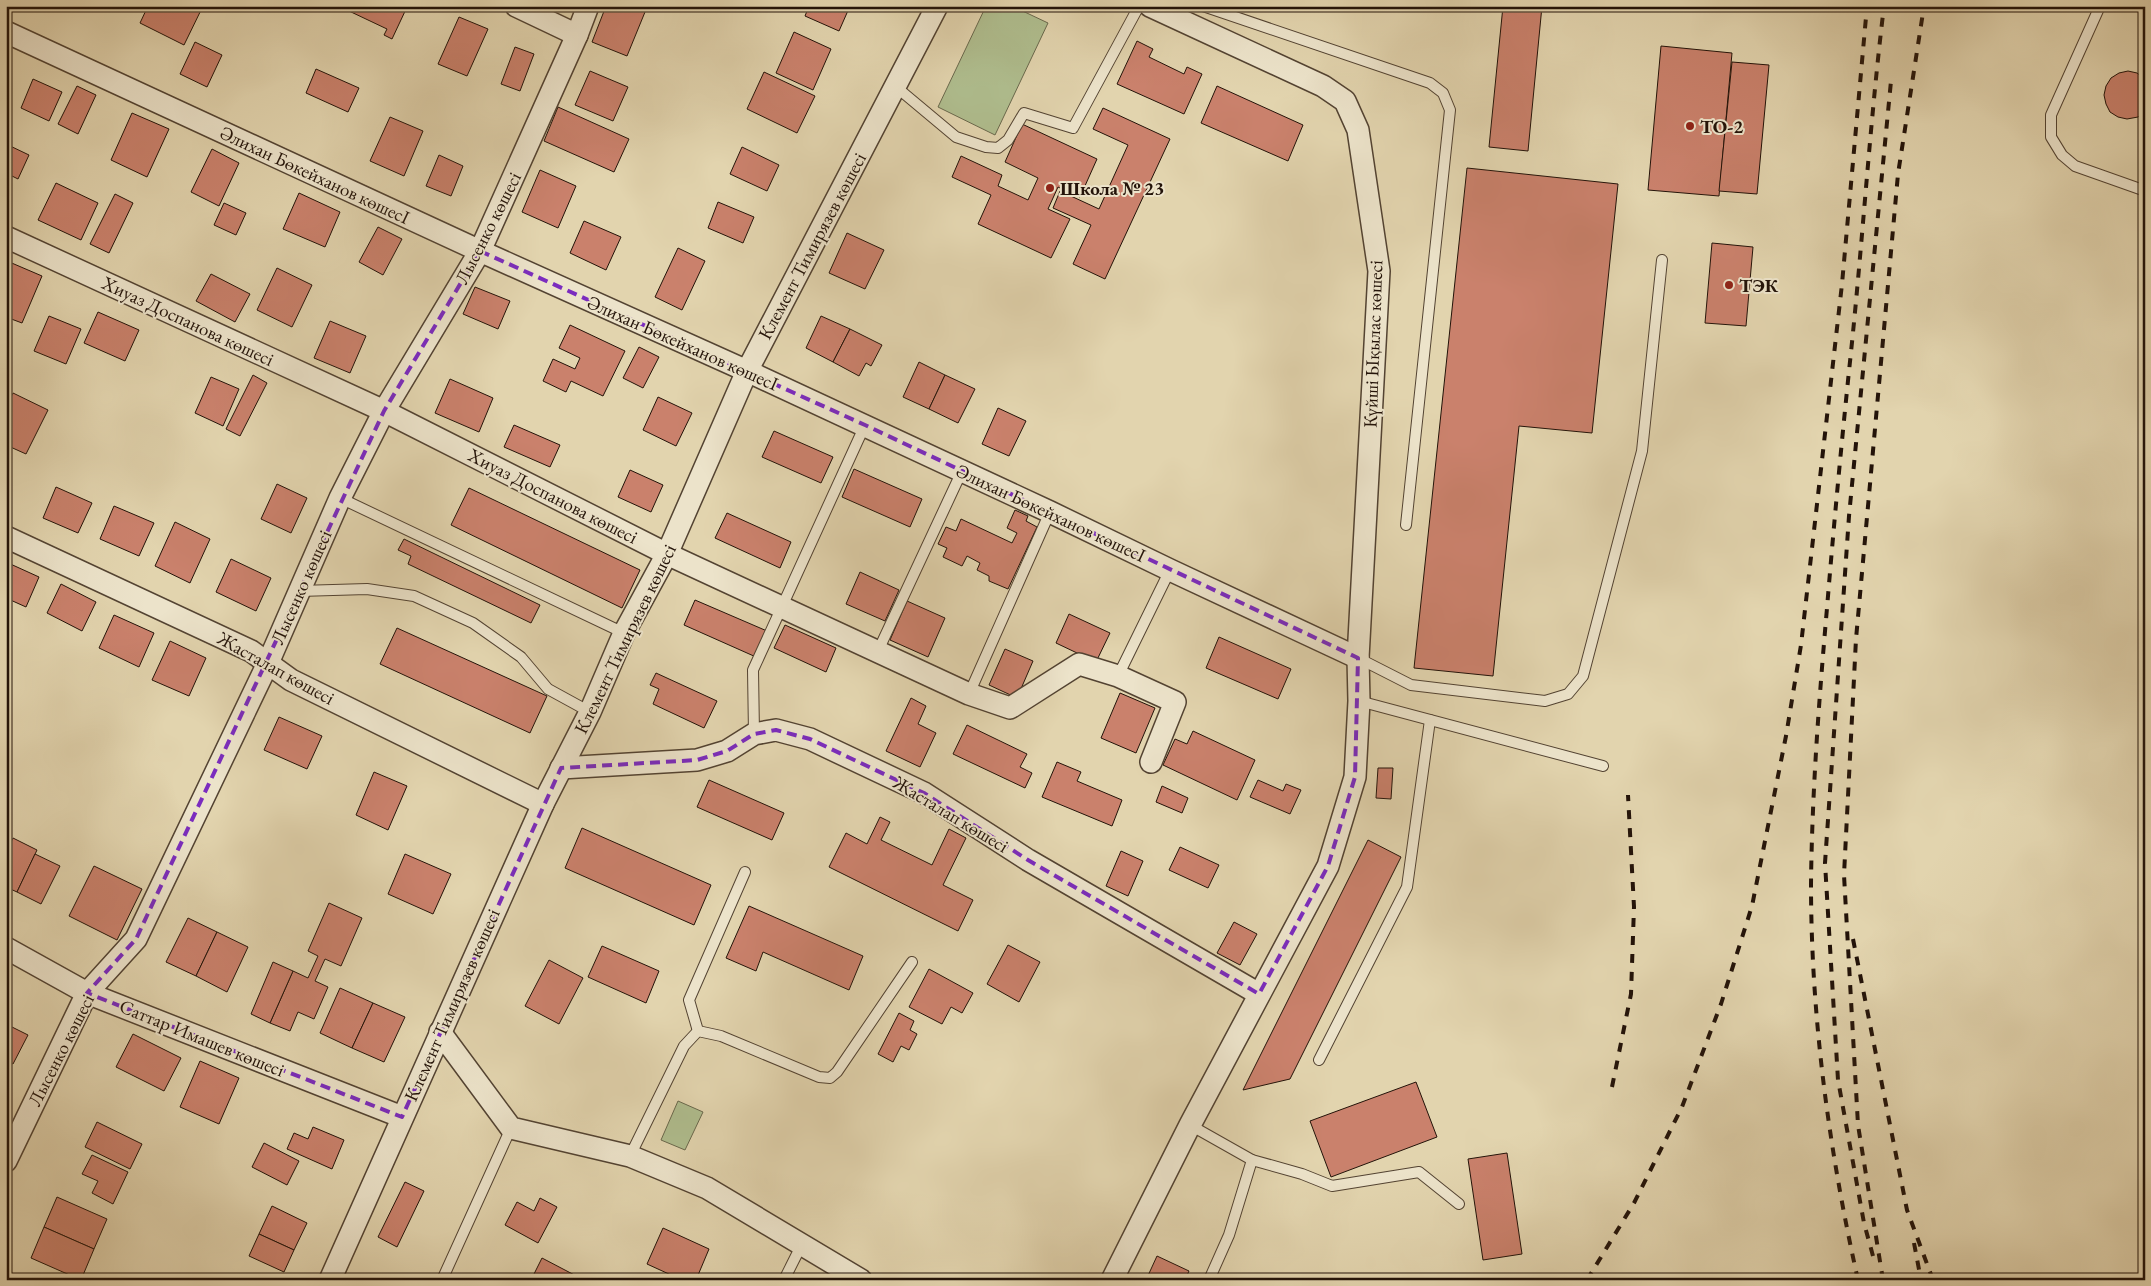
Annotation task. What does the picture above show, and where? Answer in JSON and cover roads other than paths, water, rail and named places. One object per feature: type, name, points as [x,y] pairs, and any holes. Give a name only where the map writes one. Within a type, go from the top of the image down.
[{"type":"street","points":[[516,6],[578,35]]},
{"type":"street","name":"Лысенко көшесі","points":[[6,1161],[87,993],[136,939],[268,663],[340,498],[384,411],[480,252],[578,35],[588,6]]},
{"type":"street","name":"Клемент Тимирязев көшесі","points":[[330,1280],[543,804],[590,712],[624,633],[667,554],[746,370],[937,6]]},
{"type":"street","name":"Күйші Ықылас көшесі","points":[[1112,1280],[1190,1125],[1328,866],[1355,777],[1359,701],[1358,658],[1378,271],[1358,130],[1345,101],[1324,86],[1189,14],[1150,6]]},
{"type":"street","name":"Әлихан Бөкейханов көшесI","points":[[6,32],[480,252],[865,425],[1358,658]]},
{"type":"street","name":"Хиуаз Доспанова көшесі","points":[[6,237],[384,411],[667,554],[969,694],[1010,708],[1079,664],[1118,676],[1176,702],[1151,762]]},
{"type":"street","name":"Жасталап көшесі","points":[[6,537],[251,651],[291,680],[543,804]]},
{"type":"street","name":"Жасталап көшесі","points":[[561,768],[697,760],[727,751],[754,734],[776,730],[810,739],[924,793],[1028,860],[1259,994]]},
{"type":"street","name":"Саттар Имашев көшесі","points":[[6,948],[87,993],[402,1117]]},
{"type":"street","points":[[440,1032],[511,1128],[630,1156],[707,1188],[861,1280]]},
{"type":"lane","points":[[895,86],[956,137],[986,147],[998,148],[1008,140],[1024,113],[1073,128],[1139,6]]},
{"type":"lane","points":[[1203,6],[1430,83],[1443,93],[1450,110],[1406,526]]},
{"type":"lane","points":[[2100,6],[2051,115],[2052,137],[2062,155],[2076,166],[2140,189],[2145,188]]},
{"type":"lane","points":[[1358,658],[1411,685],[1545,701],[1568,694],[1583,676],[1642,451],[1662,260]]},
{"type":"lane","points":[[754,734],[754,670],[865,425]]},
{"type":"lane","points":[[878,651],[962,471]]},
{"type":"lane","points":[[340,498],[624,633]]},
{"type":"lane","points":[[969,694],[1050,512]]},
{"type":"lane","points":[[1118,676],[1170,570]]},
{"type":"lane","points":[[299,591],[367,589],[414,596],[473,623],[521,656],[548,689],[590,712]]},
{"type":"lane","points":[[1359,701],[1603,766]]},
{"type":"lane","points":[[1319,1060],[1407,887],[1430,720]]},
{"type":"lane","points":[[698,1031],[689,1000],[745,872]]},
{"type":"lane","points":[[698,1031],[721,1036],[819,1077],[830,1078],[837,1072],[912,962]]},
{"type":"lane","points":[[630,1156],[684,1046],[698,1031]]},
{"type":"lane","points":[[1190,1125],[1252,1160],[1302,1174],[1332,1186],[1419,1172],[1459,1204]]},
{"type":"lane","points":[[442,1280],[511,1128]]},
{"type":"lane","points":[[1208,1280],[1229,1235],[1252,1160]]},
{"type":"lane","points":[[784,1280],[802,1244]]},
{"type":"railway","points":[[1587,1280],[1634,1203],[1682,1107],[1721,1004],[1752,906],[1786,736],[1801,645],[1842,284],[1867,6]]},
{"type":"railway","points":[[1858,1280],[1830,1133],[1818,1034],[1814,984],[1811,884],[1816,746],[1821,677],[1884,6]]},
{"type":"railway","points":[[1883,1280],[1858,1125],[1844,875],[1856,639],[1898,174],[1924,6]]},
{"type":"railway","points":[[1873,1256],[1864,1223],[1838,1080],[1825,863],[1849,516],[1891,81]]},
{"type":"railway","points":[[1612,1087],[1631,994],[1634,907],[1628,795]]},
{"type":"railway","points":[[1853,939],[1907,1210],[1933,1280]]},
{"type":"railway","points":[[1914,1243],[1921,1280]]},
{"type":"place","name":"ТО-2","points":[[1690,126]]},
{"type":"place","name":"Школа № 23","points":[[1050,188]]},
{"type":"place","name":"ТЭК","points":[[1729,285]]}]
